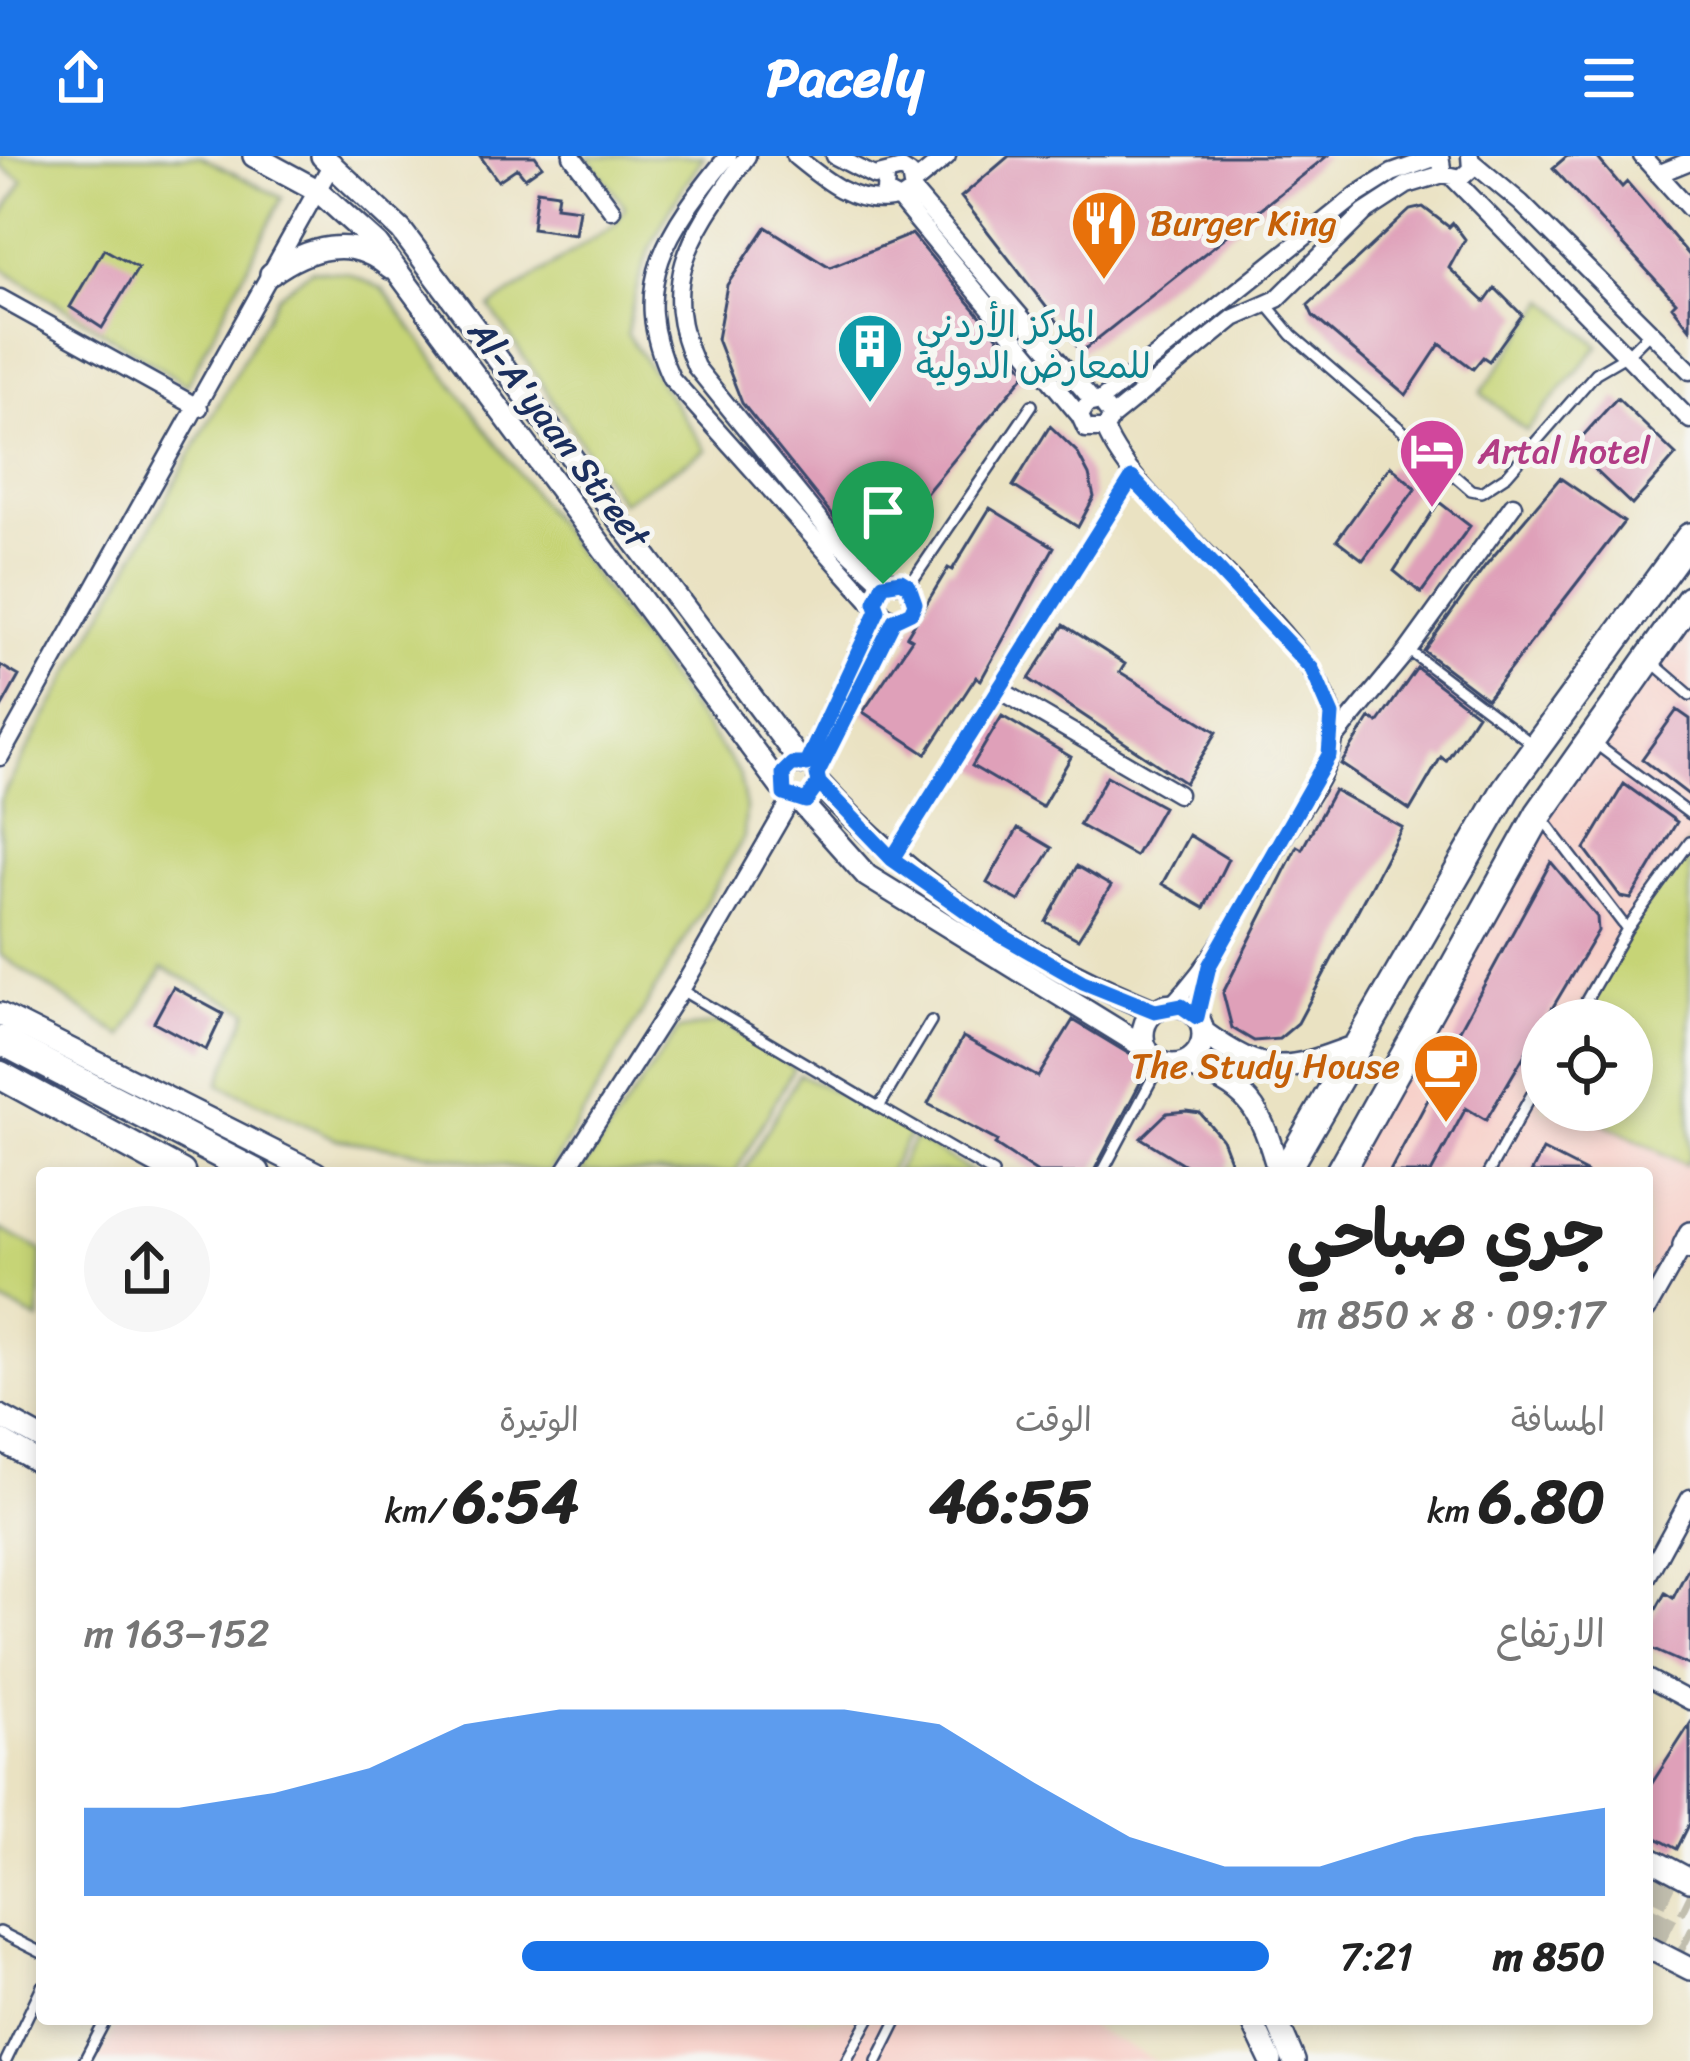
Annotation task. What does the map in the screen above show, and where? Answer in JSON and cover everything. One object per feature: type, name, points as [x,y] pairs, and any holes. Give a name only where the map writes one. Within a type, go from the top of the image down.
[{"type":"main road","points":[[1285,1167],[1535,746],[1690,537]]},
{"type":"main road","points":[[1343,1167],[1539,814],[1690,600]]},
{"type":"main road","points":[[0,1040],[244,1167]]},
{"type":"main road","points":[[0,1075],[170,1167]]},
{"type":"street","name":"Al-A'yaan Street","points":[[254,156],[317,190],[377,244],[791,796],[867,876],[1163,1058],[1226,1082],[1253,1103],[1264,1119],[1280,1167]]},
{"type":"street","points":[[572,156],[612,210]]},
{"type":"street","points":[[728,156],[686,211],[656,271],[649,308],[653,340],[671,378],[822,552],[882,604],[911,612],[915,603],[909,586],[891,580],[882,604],[811,771],[814,796],[791,796]]},
{"type":"street","points":[[748,156],[693,239],[676,303],[682,336],[710,384],[882,604]]},
{"type":"street","points":[[795,156],[849,194],[874,201],[947,156]]},
{"type":"street","points":[[835,156],[901,186],[1096,401],[1132,478],[1312,669],[1327,695],[1335,738]]},
{"type":"street","points":[[901,186],[920,156]]},
{"type":"street","points":[[1642,156],[1690,209]]},
{"type":"street","name":"Al-A'yaan Street","points":[[327,159],[401,230],[811,771],[892,859],[999,934],[1083,982],[1200,1024]]},
{"type":"street","points":[[0,757],[199,408],[317,190],[327,159]]},
{"type":"street","points":[[1080,416],[1375,183],[1446,170],[1467,174],[1471,159],[1690,371]]},
{"type":"street","points":[[1658,174],[1690,160]]},
{"type":"street","points":[[901,186],[1086,429],[1108,423],[1234,318],[1268,305],[1364,213],[1407,185],[1446,170]]},
{"type":"street","points":[[1446,170],[1690,420]]},
{"type":"street","points":[[271,274],[295,256],[324,247],[368,254],[403,281]]},
{"type":"street","points":[[1248,283],[1268,305]]},
{"type":"street","points":[[0,298],[199,408]]},
{"type":"street","points":[[892,859],[1132,478]]},
{"type":"street","points":[[1209,966],[1198,1052],[1163,1058],[1144,1028],[1209,966],[1321,774],[1335,738],[1408,650],[1513,505]]},
{"type":"street","points":[[1000,690],[1178,794]]},
{"type":"street","points":[[567,1167],[681,990],[791,796],[785,770],[811,771]]},
{"type":"street","points":[[0,1014],[308,1167]]},
{"type":"street","points":[[1200,1024],[1246,1062],[1270,1069],[1300,1066],[1355,1046]]},
{"type":"street","points":[[1653,1300],[1688,1242]]},
{"type":"street","points":[[0,1416],[36,1436]]},
{"type":"street","points":[[0,1440],[36,1461]]},
{"type":"street","points":[[1653,1565],[1690,1498]]},
{"type":"street","points":[[1653,1681],[1690,1701]]},
{"type":"street","points":[[1653,1860],[1690,1880]]},
{"type":"street","points":[[1653,1950],[1690,1969]]},
{"type":"street","points":[[1254,2025],[1271,2061]]},
{"type":"street","points":[[1279,2025],[1294,2061]]},
{"type":"lane","points":[[1268,305],[1302,344],[1472,490],[1481,492],[1507,475],[1596,373],[1627,355],[1650,332]]},
{"type":"lane","points":[[909,586],[1032,405]]},
{"type":"lane","points":[[1408,650],[1535,746]]},
{"type":"lane","points":[[1647,658],[1690,695]]},
{"type":"lane","points":[[1589,739],[1690,814]]},
{"type":"lane","points":[[1539,814],[1628,929]]},
{"type":"lane","points":[[1587,999],[1628,929],[1690,842]]},
{"type":"lane","points":[[681,990],[983,1167]]},
{"type":"lane","points":[[879,1107],[931,1022]]},
{"type":"lane","points":[[1105,1167],[1163,1058]]},
{"type":"lane","points":[[1491,1167],[1521,1114]]},
{"type":"lane","points":[[0,1932],[36,1951]]},
{"type":"lane","points":[[6,2061],[36,1998]]},
{"type":"lane","points":[[84,2061],[103,2025]]},
{"type":"lane","points":[[846,2061],[866,2025]]},
{"type":"lane","points":[[877,2061],[895,2025]]},
{"type":"shaded area","points":[[1690,600],[1690,1233],[1653,1299],[1653,1167],[1342,1167],[1539,814]]},
{"type":"shaded area","points":[[116,2025],[1087,2025],[1156,2061],[98,2061]]},
{"type":"green space","points":[[0,156],[200,156],[282,198],[187,385],[0,267],[0,219],[23,181],[0,166]]},
{"type":"green space","points":[[587,156],[704,156],[654,240],[627,334],[706,450],[621,502],[490,307],[615,224],[625,207]]},
{"type":"green space","points":[[311,270],[347,273],[383,289],[739,773],[746,808],[744,837],[552,1167],[511,1167],[336,1139],[219,1084],[248,1011],[163,968],[123,1037],[0,955],[0,800],[278,296]]},
{"type":"green space","points":[[1547,300],[1599,346],[1526,431],[1481,393]]},
{"type":"green space","points":[[1690,842],[1690,1156],[1686,1165],[1619,1131],[1653,1131],[1653,999],[1587,999],[1627,929]]},
{"type":"green space","points":[[723,1022],[794,1068],[738,1167],[584,1167],[678,1030]]},
{"type":"green space","points":[[799,1074],[912,1130],[891,1167],[746,1167]]},
{"type":"green space","points":[[915,1138],[964,1167],[898,1167]]},
{"type":"green space","points":[[0,1229],[36,1248],[36,1318],[0,1300]]},
{"type":"building","points":[[480,156],[535,156],[542,166],[525,178],[517,168],[498,181]]},
{"type":"building","points":[[1009,156],[1327,156],[1081,352],[961,197]]},
{"type":"building","points":[[1567,156],[1596,156],[1622,187],[1627,182],[1690,256],[1690,329],[1672,306],[1676,302],[1553,168]]},
{"type":"building","points":[[537,190],[558,193],[556,206],[579,209],[575,234],[532,228]]},
{"type":"building","points":[[1423,207],[1449,227],[1453,223],[1465,239],[1449,268],[1485,302],[1495,288],[1522,315],[1489,361],[1483,357],[1473,369],[1440,344],[1406,395],[1313,316],[1308,305],[1410,210]]},
{"type":"building","name":"المركز الأردني للمعارض الدولية","points":[[766,227],[830,267],[912,234],[1027,372],[873,557],[845,531],[742,403],[717,339],[727,285]]},
{"type":"building","points":[[104,249],[138,268],[102,328],[70,307]]},
{"type":"building","points":[[1617,398],[1676,455],[1632,505],[1572,448]]},
{"type":"building","points":[[1050,426],[1077,452],[1089,475],[1094,497],[1078,527],[1013,486]]},
{"type":"building","points":[[1390,466],[1416,488],[1363,560],[1337,540]]},
{"type":"building","points":[[1560,478],[1624,522],[1487,699],[1424,651],[1485,566]]},
{"type":"building","points":[[1439,502],[1470,526],[1421,593],[1394,571]]},
{"type":"building","points":[[990,508],[1054,547],[981,680],[976,677],[926,754],[863,712],[912,639],[907,636],[948,568],[952,570]]},
{"type":"building","points":[[1064,625],[1125,664],[1120,672],[1217,732],[1185,783],[1029,679]]},
{"type":"building","points":[[0,665],[19,676],[0,710]]},
{"type":"building","points":[[1417,668],[1477,714],[1446,761],[1441,757],[1410,810],[1341,764],[1370,718],[1378,723]]},
{"type":"building","points":[[1677,710],[1690,719],[1690,796],[1642,759]]},
{"type":"building","points":[[1002,716],[1071,757],[1042,807],[972,766]]},
{"type":"building","points":[[1107,776],[1163,807],[1135,856],[1079,825]]},
{"type":"building","points":[[1624,784],[1677,822],[1631,899],[1621,897],[1585,849]]},
{"type":"building","points":[[1334,790],[1402,827],[1298,1023],[1279,1039],[1254,1041],[1232,1028],[1223,993],[1297,846],[1302,849]]},
{"type":"building","points":[[1018,828],[1052,848],[1019,901],[987,883]]},
{"type":"building","points":[[1189,835],[1228,859],[1204,908],[1162,884]]},
{"type":"building","points":[[1551,862],[1597,917],[1598,931],[1558,999],[1521,999],[1521,1061],[1486,1120],[1466,1108],[1434,1167],[1392,1167],[1433,1090],[1428,1088]]},
{"type":"building","points":[[1077,866],[1111,886],[1078,939],[1046,922]]},
{"type":"building","points":[[173,987],[223,1014],[206,1050],[154,1022]]},
{"type":"building","points":[[1073,1020],[1149,1066],[1096,1167],[1029,1167],[995,1145],[997,1141],[928,1104],[963,1037],[1038,1077]]},
{"type":"building","points":[[1167,1113],[1200,1113],[1222,1139],[1228,1167],[1188,1167],[1141,1138]]},
{"type":"building","points":[[1543,1150],[1576,1167],[1534,1167]]},
{"type":"building","points":[[1690,1565],[1690,1666],[1653,1650],[1653,1615],[1665,1593],[1673,1598]]},
{"type":"building","points":[[1690,1724],[1690,1823],[1677,1849],[1653,1836],[1653,1782]]},
{"type":"tunnel","points":[[1653,1885],[1690,1903]]},
{"type":"tunnel","points":[[1653,1922],[1690,1941]]},
{"type":"place","name":"Burger King","points":[[1104,282]]},
{"type":"place","name":"المركز الأردني للمعارض الدولية","points":[[870,405]]},
{"type":"place","name":"Artal hotel","points":[[1432,510]]},
{"type":"place","name":"The Study House","points":[[1446,1125]]},
{"type":"route","points":[[883,584],[875,602],[878,610],[806,764],[792,764],[783,773],[780,786],[784,794],[806,801],[817,793],[819,783],[892,859],[999,934],[1083,982],[1155,1011],[1181,1006],[1197,1017],[1209,966],[1321,774],[1335,738],[1327,695],[1312,669],[1132,478],[892,859],[876,845],[819,783],[817,774],[894,620],[911,612],[915,603],[914,593],[901,581],[883,584]]}]
